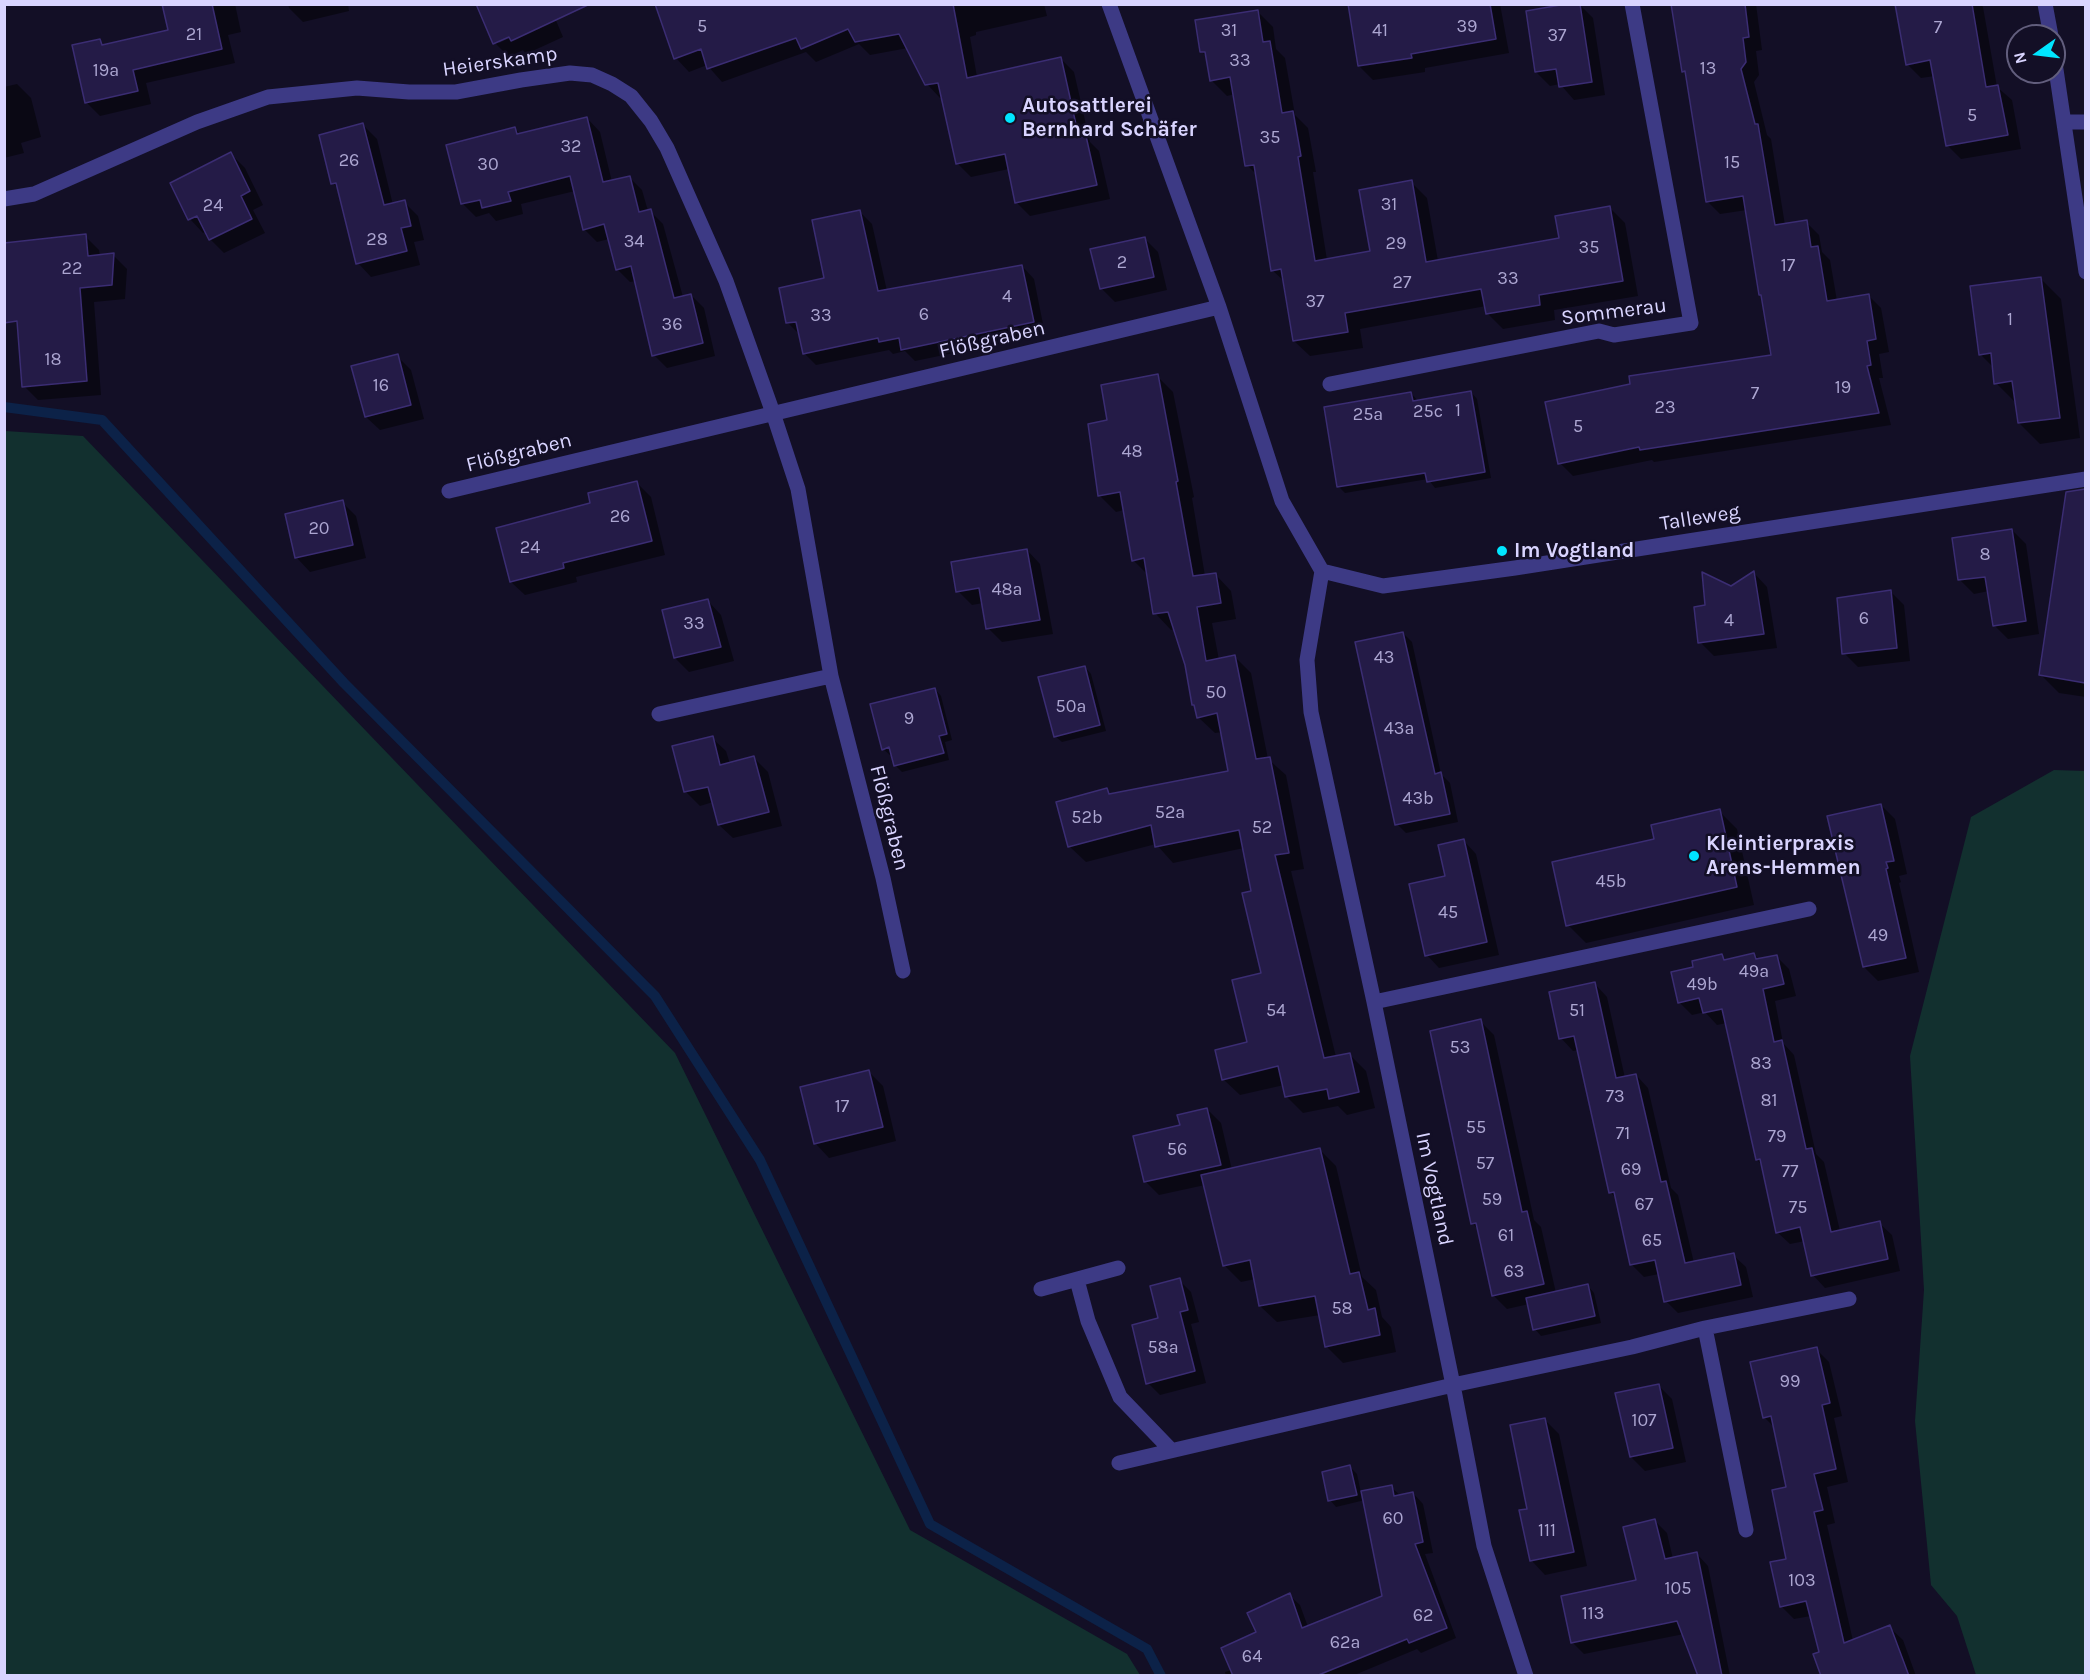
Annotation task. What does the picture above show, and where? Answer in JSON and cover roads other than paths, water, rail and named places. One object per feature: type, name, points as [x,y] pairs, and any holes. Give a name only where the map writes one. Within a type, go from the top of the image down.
[{"type":"street","points":[[1109,4],[1219,307],[1282,501],[1322,571]]},
{"type":"street","name":"Sommerau","points":[[1330,384],[1599,331],[1614,335],[1691,323],[1632,4]]},
{"type":"street","points":[[2045,4],[2049,24]]},
{"type":"street","name":"Heierskamp","points":[[4,199],[34,194],[197,122],[268,97],[357,88],[409,92],[456,92],[548,75],[570,73],[592,75],[631,96],[651,121],[667,148],[726,282],[774,413]]},
{"type":"street","points":[[2059,84],[2085,272]]},
{"type":"street","points":[[2065,122],[2085,122]]},
{"type":"street","name":"Flößgraben","points":[[449,491],[1219,307]]},
{"type":"street","name":"Flößgraben","points":[[774,413],[798,489],[831,676],[883,878],[903,971]]},
{"type":"street","name":"Talleweg","points":[[1322,571],[1383,586],[2085,479]]},
{"type":"street","name":"Im Vogtland","points":[[1322,571],[1307,660],[1311,712],[1374,1002],[1484,1546],[1526,1676]]},
{"type":"street","points":[[659,714],[831,676]]},
{"type":"street","points":[[1374,1002],[1809,909]]},
{"type":"street","points":[[1041,1289],[1118,1268]]},
{"type":"street","points":[[1077,1280],[1088,1321],[1120,1397],[1172,1450]]},
{"type":"street","points":[[1119,1463],[1453,1385],[1632,1347],[1705,1328],[1849,1299]]},
{"type":"street","points":[[1705,1328],[1746,1530]]},
{"type":"waterway","points":[[4,407],[102,420],[344,683],[655,996],[760,1160],[930,1524],[1147,1649],[1161,1676]]},
{"type":"place","name":"Autosattlerei Bernhard Schäfer","points":[[1010,118]]},
{"type":"place","name":"Im Vogtland","points":[[1502,551]]},
{"type":"place","name":"Kleintierpraxis Arens-Hemmen","points":[[1694,856]]}]
